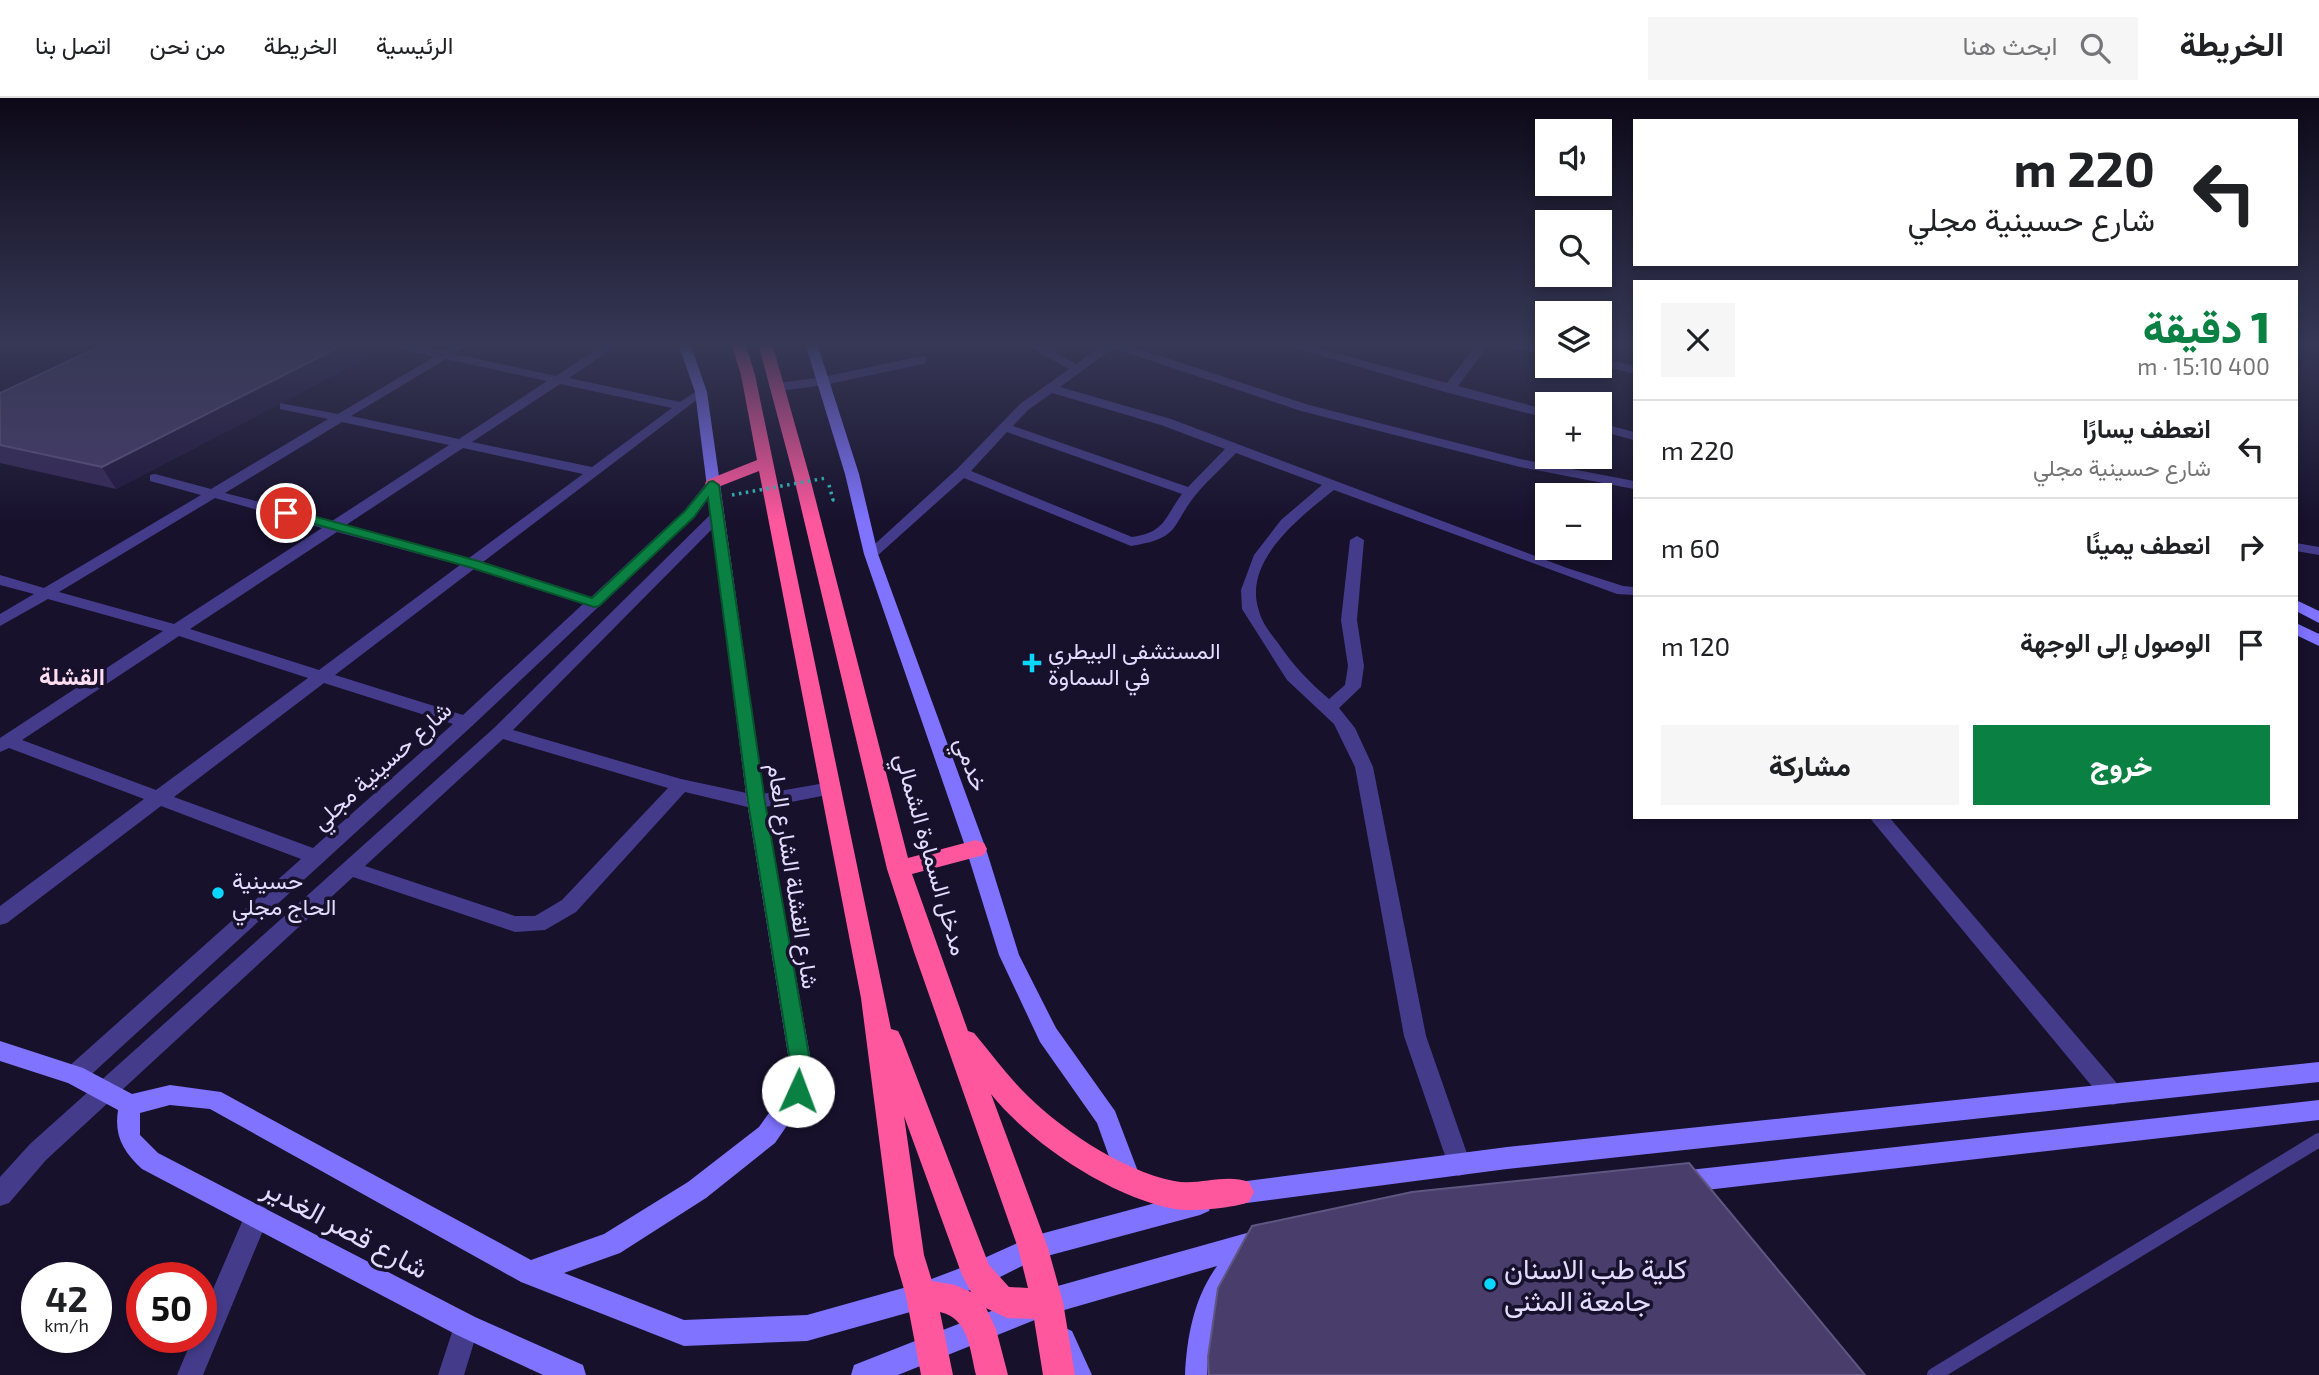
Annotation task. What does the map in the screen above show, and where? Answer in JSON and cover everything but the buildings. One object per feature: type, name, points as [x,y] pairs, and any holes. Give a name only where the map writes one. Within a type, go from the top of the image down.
[{"type":"highway","points":[[753,403],[874,998],[909,1255],[921,1296],[934,1360]]},
{"type":"highway","name":"مدخل السماوة الشمالي","points":[[783,403],[899,869],[926,952],[1033,1248],[1047,1302],[1059,1375]]},
{"type":"highway","points":[[713,485],[765,463]]},
{"type":"highway","points":[[899,869],[976,849]]},
{"type":"highway","points":[[926,952],[967,1046],[1010,1097],[1057,1138],[1130,1182],[1177,1196],[1239,1192]]},
{"type":"highway","points":[[874,998],[977,1275],[986,1290],[1011,1305],[1047,1302]]},
{"type":"highway","points":[[921,1296],[953,1297],[971,1311],[980,1328],[992,1375]]},
{"type":"main road","name":"شارع القشلة الشارع العام","points":[[530,1273],[611,1244],[696,1190],[767,1135],[798,1091],[801,1067],[756,802],[702,403]]},
{"type":"main road","name":"خدمي","points":[[831,403],[852,474],[871,554],[976,849],[1009,955],[1026,995],[1075,1076],[1107,1118],[1130,1182]]},
{"type":"main road","points":[[2306,608],[2319,618]]},
{"type":"main road","points":[[2298,629],[2319,641]]},
{"type":"main road","points":[[0,1051],[75,1075],[130,1105],[170,1095],[213,1099],[530,1273],[684,1333],[807,1328],[921,1296],[977,1275],[1033,1248],[1239,1192],[1459,1164],[2319,1072]]},
{"type":"main road","name":"شارع قصر الغدير","points":[[130,1105],[125,1132],[133,1147],[150,1161],[466,1326],[573,1375]]},
{"type":"main road","points":[[1656,1185],[2319,1110]]},
{"type":"main road","points":[[864,1375],[934,1360],[980,1328],[1047,1302],[1287,1236]]},
{"type":"main road","points":[[1198,1375],[1206,1311],[1222,1277],[1262,1241]]},
{"type":"main road","points":[[1047,1302],[1079,1375]]},
{"type":"street","points":[[0,621],[365,403]]},
{"type":"street","points":[[4,744],[524,403]]},
{"type":"street","points":[[666,403],[681,406]]},
{"type":"street","points":[[0,917],[686,403]]},
{"type":"street","points":[[871,554],[962,472],[1030,403]]},
{"type":"street","points":[[1100,403],[1167,422],[1330,486],[1562,571],[1622,591],[1633,591]]},
{"type":"street","points":[[1289,403],[1520,463],[1633,485]]},
{"type":"street","points":[[1502,403],[1535,411]]},
{"type":"street","points":[[284,406],[595,472]]},
{"type":"street","points":[[1004,428],[1190,492]]},
{"type":"street","points":[[1612,430],[1633,436]]},
{"type":"street","points":[[962,472],[1131,542],[1150,540],[1170,530],[1190,492],[1235,447]]},
{"type":"street","points":[[155,478],[473,564],[594,603]]},
{"type":"street","name":"شارع حسينية مجلي","points":[[75,1075],[466,722],[690,514],[713,485]]},
{"type":"street","points":[[1330,486],[1296,512],[1253,569],[1248,589],[1250,612],[1294,677],[1329,707],[1346,728],[1364,767],[1415,1036],[1459,1164]]},
{"type":"street","points":[[0,1195],[38,1152],[500,732],[717,516]]},
{"type":"street","points":[[1329,707],[1353,687],[1356,666],[1349,620],[1357,540]]},
{"type":"street","points":[[2298,547],[2319,551]]},
{"type":"street","points":[[0,580],[176,630],[466,722]]},
{"type":"street","points":[[500,732],[681,785],[756,802],[831,788]]},
{"type":"street","points":[[4,744],[316,857]]},
{"type":"street","points":[[351,869],[516,923],[538,924],[569,906],[681,785]]},
{"type":"street","points":[[1880,819],[2113,1095]]},
{"type":"street","points":[[190,1375],[257,1216]]},
{"type":"street","points":[[451,1375],[466,1326]]},
{"type":"lane","points":[[1934,1375],[2319,1140]]},
{"type":"path","points":[[732,495],[826,478]]},
{"type":"place","name":"المستشفى البيطري في السماوة","points":[[1032,663]]},
{"type":"place","name":"حسينية الحاج مجلي","points":[[218,893]]},
{"type":"place","name":"كلية طب الاسنان جامعة المثنى","points":[[1490,1284]]},
{"type":"district","name":"القشلة","points":[[72,675]]},
{"type":"route","points":[[286,513],[473,564],[594,603],[690,514],[713,485],[756,802],[801,1067],[798,1091]]}]
